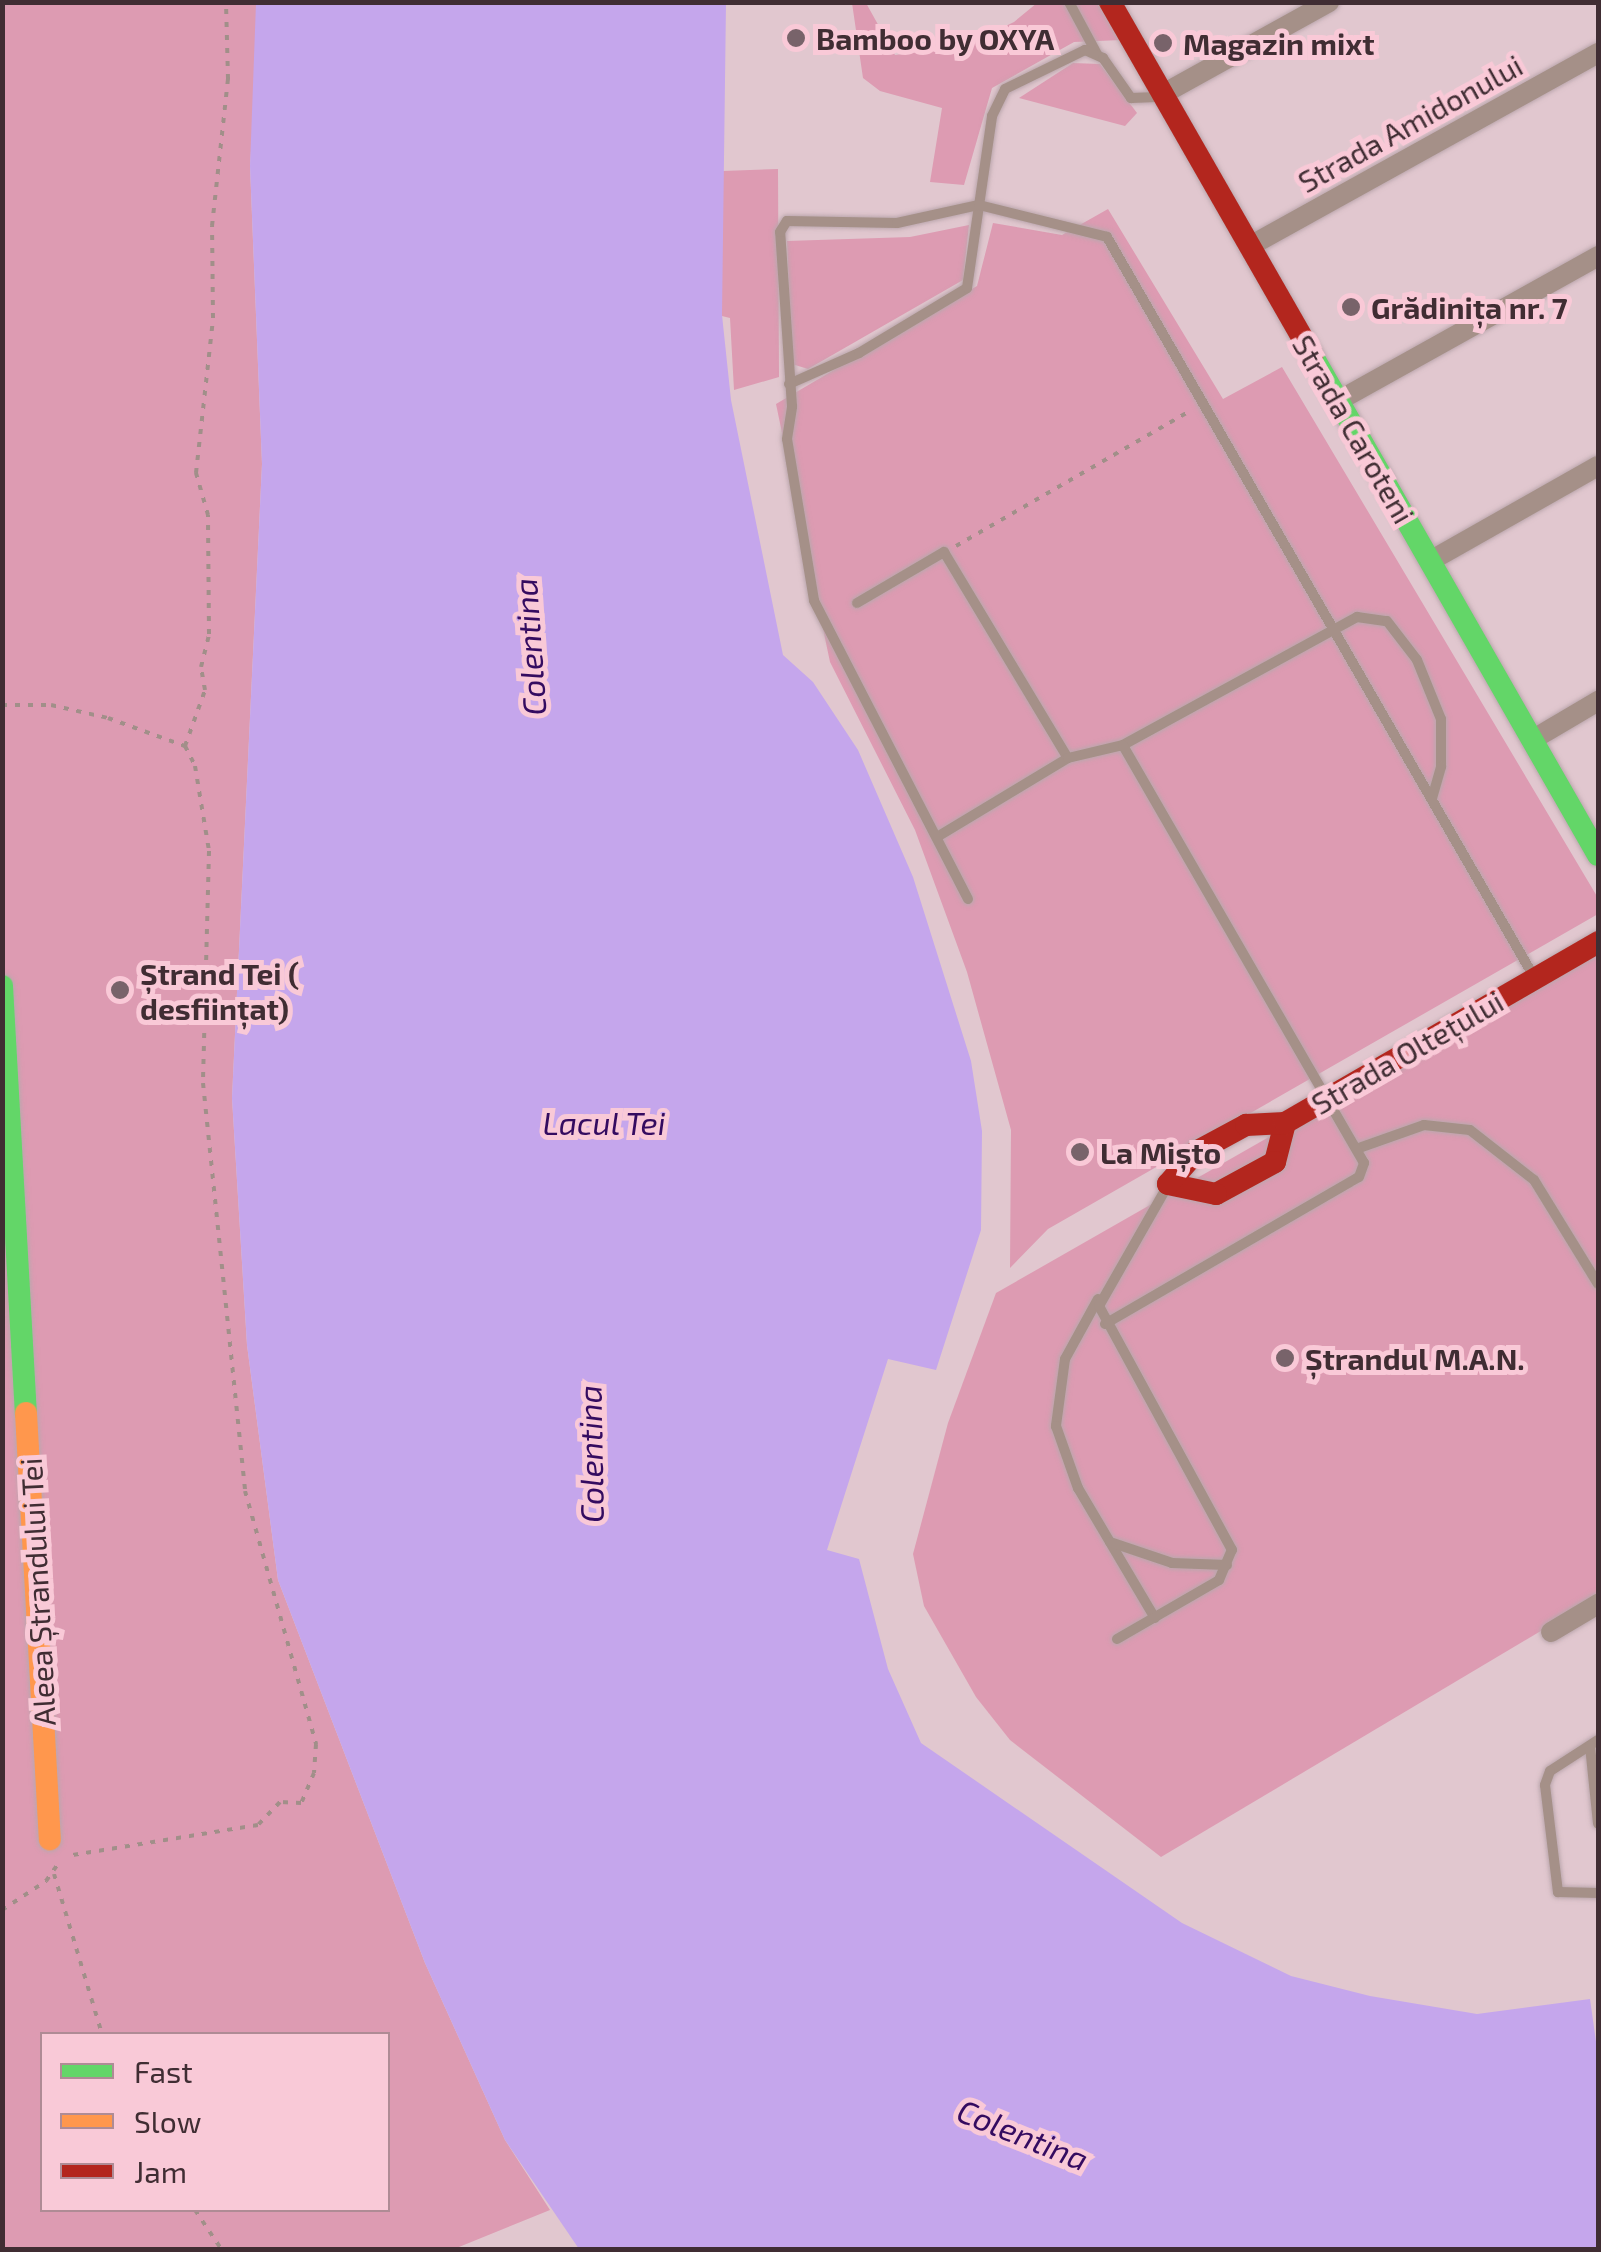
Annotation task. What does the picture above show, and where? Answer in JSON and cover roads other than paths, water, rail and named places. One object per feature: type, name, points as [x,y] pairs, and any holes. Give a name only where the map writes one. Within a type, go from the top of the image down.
[{"type":"street","name":"Strada Caroteni","points":[[1110,2],[1598,855]]},
{"type":"street","points":[[1163,94],[1328,2]]},
{"type":"street","name":"Strada Amidonului","points":[[1250,246],[1598,52]]},
{"type":"street","points":[[1338,401],[1598,256]]},
{"type":"street","points":[[1430,561],[1598,466]]},
{"type":"street","points":[[1532,740],[1598,701]]},
{"type":"street","name":"Strada Oltețului","points":[[1168,1184],[1196,1152],[1246,1125],[1285,1123],[1598,942]]},
{"type":"street","name":"Aleea Ștrandului Tei","points":[[2,986],[50,1839]]},
{"type":"street","points":[[1168,1184],[1216,1194],[1275,1162],[1285,1123]]},
{"type":"street","points":[[1551,1632],[1598,1604]]},
{"type":"lane","points":[[1069,2],[1098,55],[1131,98],[1143,102],[1163,94]]},
{"type":"lane","points":[[789,384],[859,353],[967,288],[998,96],[1079,51],[1098,55]]},
{"type":"lane","points":[[968,899],[820,622],[787,439],[789,384],[780,232],[786,221],[897,223],[979,205],[1107,237],[1535,978]]},
{"type":"lane","points":[[857,603],[944,552],[1068,758]]},
{"type":"lane","points":[[937,838],[1068,758],[1122,745],[1331,626],[1357,617],[1387,621],[1417,660],[1441,719],[1440,767],[1432,800]]},
{"type":"lane","points":[[1106,1324],[1359,1177],[1364,1163],[1122,745]]},
{"type":"lane","points":[[1358,1148],[1424,1126],[1470,1130],[1534,1180],[1598,1284]]},
{"type":"lane","points":[[1155,1618],[1078,1488],[1056,1426],[1064,1359],[1168,1184]]},
{"type":"lane","points":[[1101,1294],[1106,1324],[1232,1550],[1220,1580],[1117,1639]]},
{"type":"lane","points":[[1109,1541],[1172,1563],[1228,1565]]},
{"type":"lane","points":[[1598,1824],[1594,1743],[1550,1771],[1546,1785],[1558,1892],[1598,1893]]},
{"type":"water","name":"Lacul Tei","points":[[256,3],[726,3],[722,315],[731,400],[783,655],[813,682],[858,750],[913,877],[971,1061],[982,1131],[981,1230],[936,1370],[888,1359],[827,1550],[859,1559],[888,1669],[921,1743],[1182,1923],[1291,1976],[1370,1996],[1477,2014],[1590,1999],[1598,2056],[1598,2249],[579,2249],[505,2140],[425,1963],[278,1580],[247,1345],[232,1098],[262,464],[250,166]]},
{"type":"place","name":"Bamboo by OXYA","points":[[796,38]]},
{"type":"place","name":"Magazin mixt","points":[[1163,43]]},
{"type":"place","name":"Grădinița nr. 7","points":[[1351,307]]},
{"type":"place","name":"Ștrand Tei ( desființat)","points":[[120,990]]},
{"type":"place","name":"La Mișto","points":[[1080,1152]]},
{"type":"place","name":"Ștrandul M.A.N.","points":[[1285,1358]]},
{"type":"water label","name":"Colentina","points":[[529,647]]},
{"type":"water label","name":"Colentina","points":[[590,1454]]},
{"type":"water label","name":"Colentina","points":[[1023,2134]]}]
